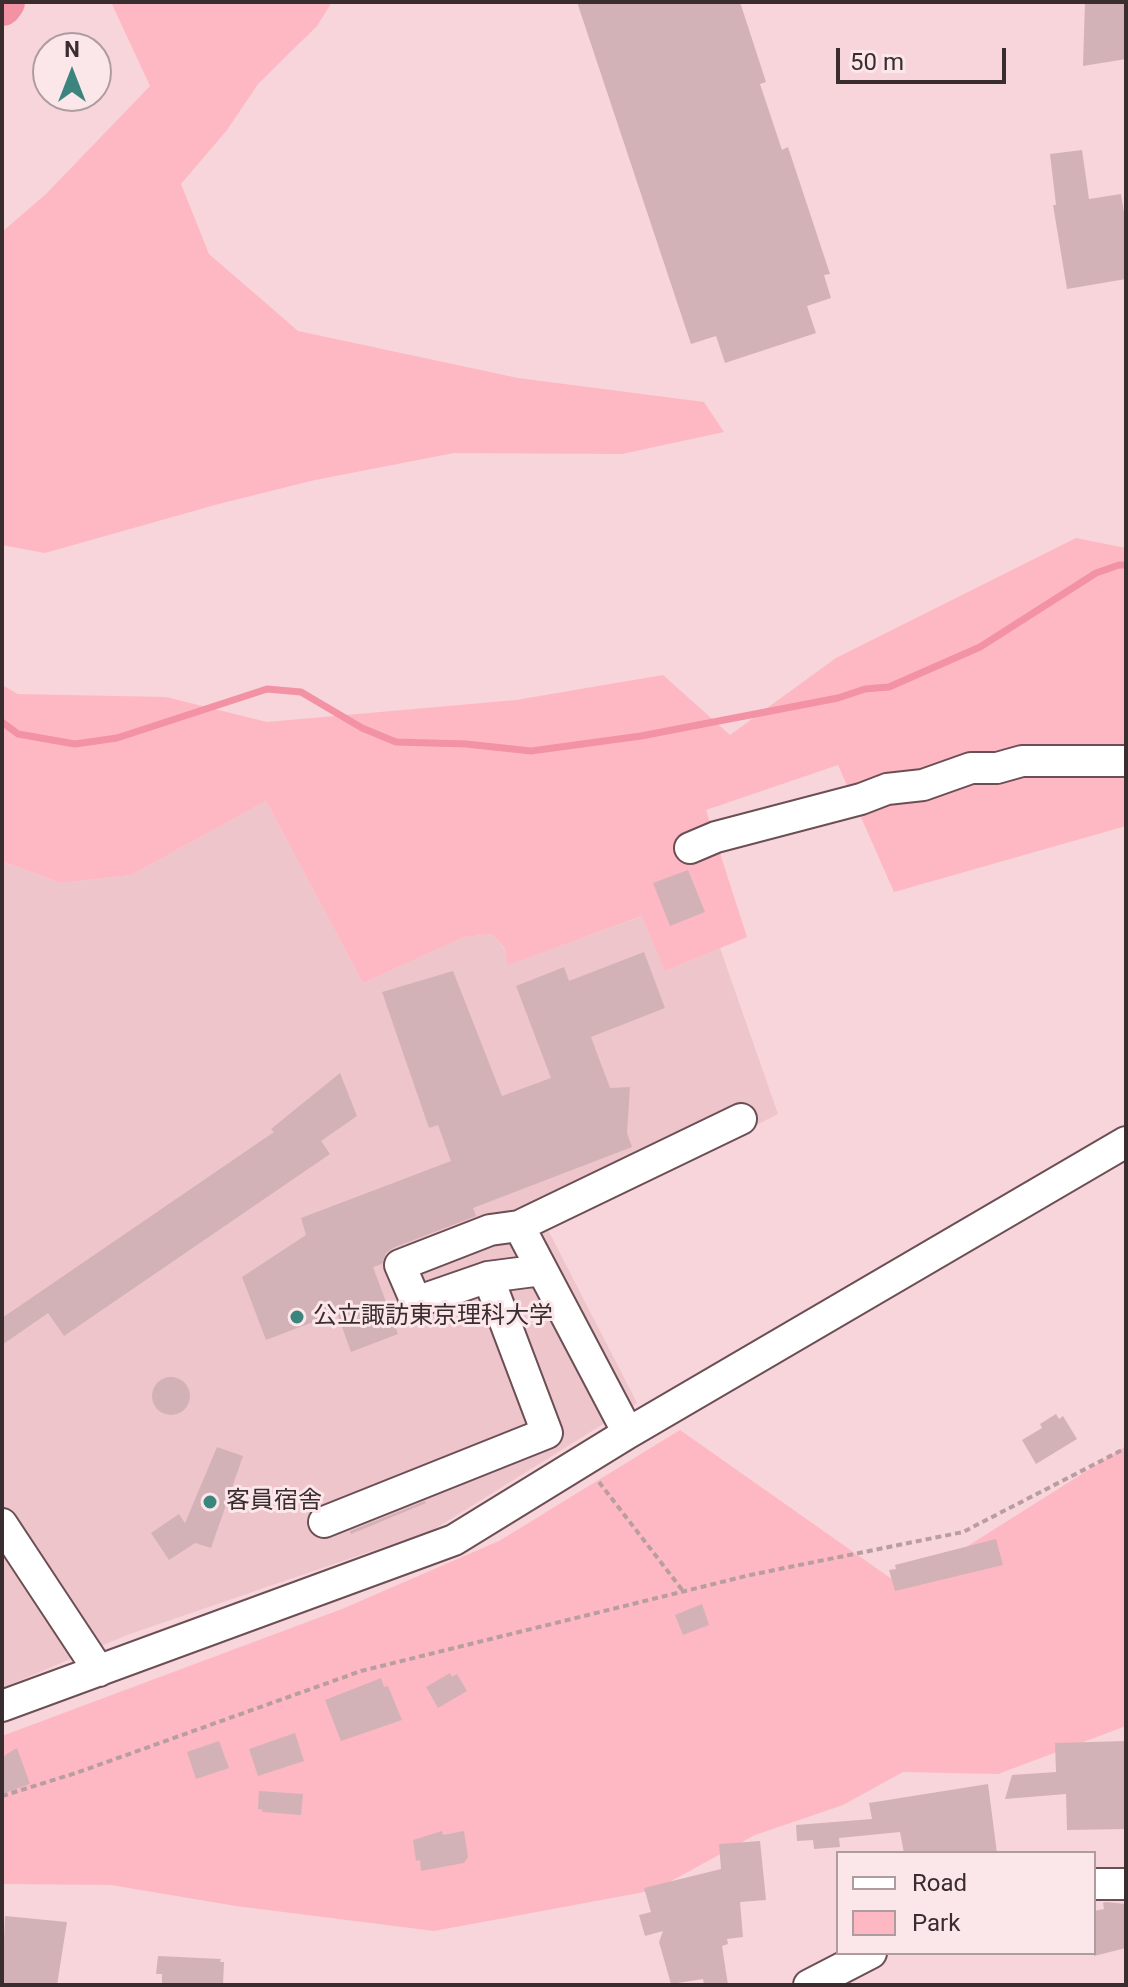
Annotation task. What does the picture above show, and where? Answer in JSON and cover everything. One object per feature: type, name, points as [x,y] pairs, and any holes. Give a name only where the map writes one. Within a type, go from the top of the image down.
[{"type":"street","points":[[690,848],[716,837],[861,799],[887,789],[923,785],[971,768],[997,768],[1022,761],[1126,761]]},
{"type":"street","points":[[542,1270],[488,1277],[416,1302],[400,1265],[490,1230],[519,1226],[741,1119]]},
{"type":"street","points":[[2,1706],[454,1540],[628,1433],[1126,1142]]},
{"type":"street","points":[[519,1226],[628,1433]]},
{"type":"street","points":[[324,1522],[547,1433],[488,1277]]},
{"type":"street","points":[[2,1524],[99,1671]]},
{"type":"street","points":[[1096,1884],[1126,1884]]},
{"type":"street","points":[[809,1985],[867,1955]]},
{"type":"path","points":[[2,1796],[76,1773],[361,1671],[750,1575],[963,1532],[1126,1448]]},
{"type":"path","points":[[583,1461],[683,1591]]},
{"type":"shaded area","name":"公立諏訪東京理科大学","points":[[266,801],[363,983],[464,937],[492,934],[505,950],[509,964],[643,916],[665,971],[720,948],[778,1114],[548,1230],[637,1403],[433,1530],[127,1635],[2,1688],[2,861],[60,883],[131,875]]},
{"type":"green space","points":[[111,2],[332,2],[317,26],[258,84],[227,130],[181,184],[209,254],[298,331],[518,378],[704,402],[724,432],[622,454],[454,453],[315,480],[45,553],[2,545],[2,232],[46,194],[150,86]]},
{"type":"green space","points":[[1076,538],[1126,548],[1126,826],[894,892],[838,765],[706,810],[747,937],[665,971],[642,916],[508,965],[505,949],[492,934],[464,937],[363,983],[266,801],[131,875],[60,883],[2,861],[2,685],[18,694],[166,697],[267,722],[516,700],[663,675],[730,735],[836,658]]},
{"type":"green space","points":[[680,1430],[903,1587],[1126,1446],[1126,1726],[998,1774],[903,1772],[843,1805],[755,1835],[655,1890],[434,1931],[236,1906],[111,1885],[2,1884],[2,1736],[342,1609],[499,1541]]},
{"type":"building","points":[[577,2],[740,2],[766,82],[760,84],[782,150],[788,147],[830,274],[824,275],[831,298],[807,306],[816,333],[725,363],[716,336],[691,344]]},
{"type":"building","points":[[1085,2],[1126,2],[1126,59],[1083,66]]},
{"type":"building","points":[[1082,150],[1089,199],[1121,194],[1126,225],[1126,279],[1067,289],[1053,205],[1056,205],[1050,154]]},
{"type":"building","points":[[688,870],[705,912],[670,926],[653,883]]},
{"type":"building","points":[[644,952],[665,1008],[591,1037],[610,1088],[630,1087],[627,1133],[632,1147],[473,1208],[476,1216],[386,1253],[382,1264],[373,1267],[398,1334],[351,1352],[337,1313],[266,1340],[242,1277],[306,1235],[301,1218],[451,1161],[438,1125],[429,1128],[382,992],[453,971],[502,1096],[551,1078],[516,986],[564,967],[569,981]]},
{"type":"building","points":[[340,1073],[357,1116],[321,1141],[330,1154],[64,1336],[48,1313],[2,1345],[2,1318],[274,1132],[271,1129]]},
{"type":"building","points":[[171,1377],[185,1382],[190,1396],[185,1410],[171,1415],[157,1410],[152,1396],[157,1382]]},
{"type":"building","points":[[1056,1414],[1059,1419],[1063,1416],[1077,1439],[1036,1464],[1022,1440],[1042,1428],[1040,1424]]},
{"type":"building","name":"客員宿舎","points":[[217,1447],[243,1456],[211,1548],[195,1543],[169,1560],[151,1533],[179,1514],[185,1523]]},
{"type":"building","points":[[426,1503],[351,1534],[350,1531]]},
{"type":"building","points":[[996,1539],[1003,1565],[895,1591],[889,1570],[896,1569],[895,1565]]},
{"type":"building","points":[[702,1604],[709,1625],[683,1635],[675,1615]]},
{"type":"building","points":[[450,1673],[452,1677],[457,1674],[467,1691],[438,1708],[426,1687]]},
{"type":"building","points":[[381,1678],[384,1687],[388,1686],[402,1720],[341,1741],[325,1700]]},
{"type":"building","points":[[295,1733],[304,1761],[258,1776],[249,1749]]},
{"type":"building","points":[[219,1741],[229,1768],[196,1779],[187,1752]]},
{"type":"building","points":[[1126,1741],[1126,1829],[1067,1830],[1066,1794],[1005,1799],[1012,1775],[1056,1772],[1055,1743]]},
{"type":"building","points":[[17,1748],[30,1784],[2,1794],[2,1757]]},
{"type":"building","points":[[988,1784],[997,1851],[904,1851],[900,1832],[839,1838],[840,1847],[814,1849],[813,1840],[797,1841],[796,1825],[872,1819],[869,1803]]},
{"type":"building","points":[[259,1791],[303,1794],[301,1815],[262,1812],[258,1809]]},
{"type":"building","points":[[442,1831],[443,1835],[464,1831],[468,1857],[464,1863],[421,1871],[413,1840]]},
{"type":"building","points":[[760,1841],[766,1900],[740,1902],[743,1937],[727,1939],[728,1944],[722,1946],[728,1985],[704,1985],[703,1979],[671,1984],[659,1942],[663,1931],[645,1936],[639,1915],[651,1912],[644,1888],[721,1869],[719,1844]]},
{"type":"building","points":[[1103,1903],[1126,1904],[1126,1948],[1094,1956],[1096,1911],[1104,1909]]},
{"type":"building","points":[[5,1916],[67,1922],[57,1985],[2,1985]]},
{"type":"building","points":[[158,1956],[221,1959],[220,1962],[224,1962],[223,1985],[162,1985],[162,1974],[156,1974]]},
{"type":"waterway","points":[[2,6],[5,2]]},
{"type":"waterway","points":[[2,722],[18,734],[75,744],[117,738],[267,689],[301,692],[362,728],[396,742],[466,744],[531,751],[641,736],[838,698],[865,689],[889,687],[980,647],[1096,573],[1126,565]]},
{"type":"place","name":"公立諏訪東京理科大学","points":[[297,1317]]},
{"type":"place","name":"客員宿舎","points":[[210,1502]]}]
